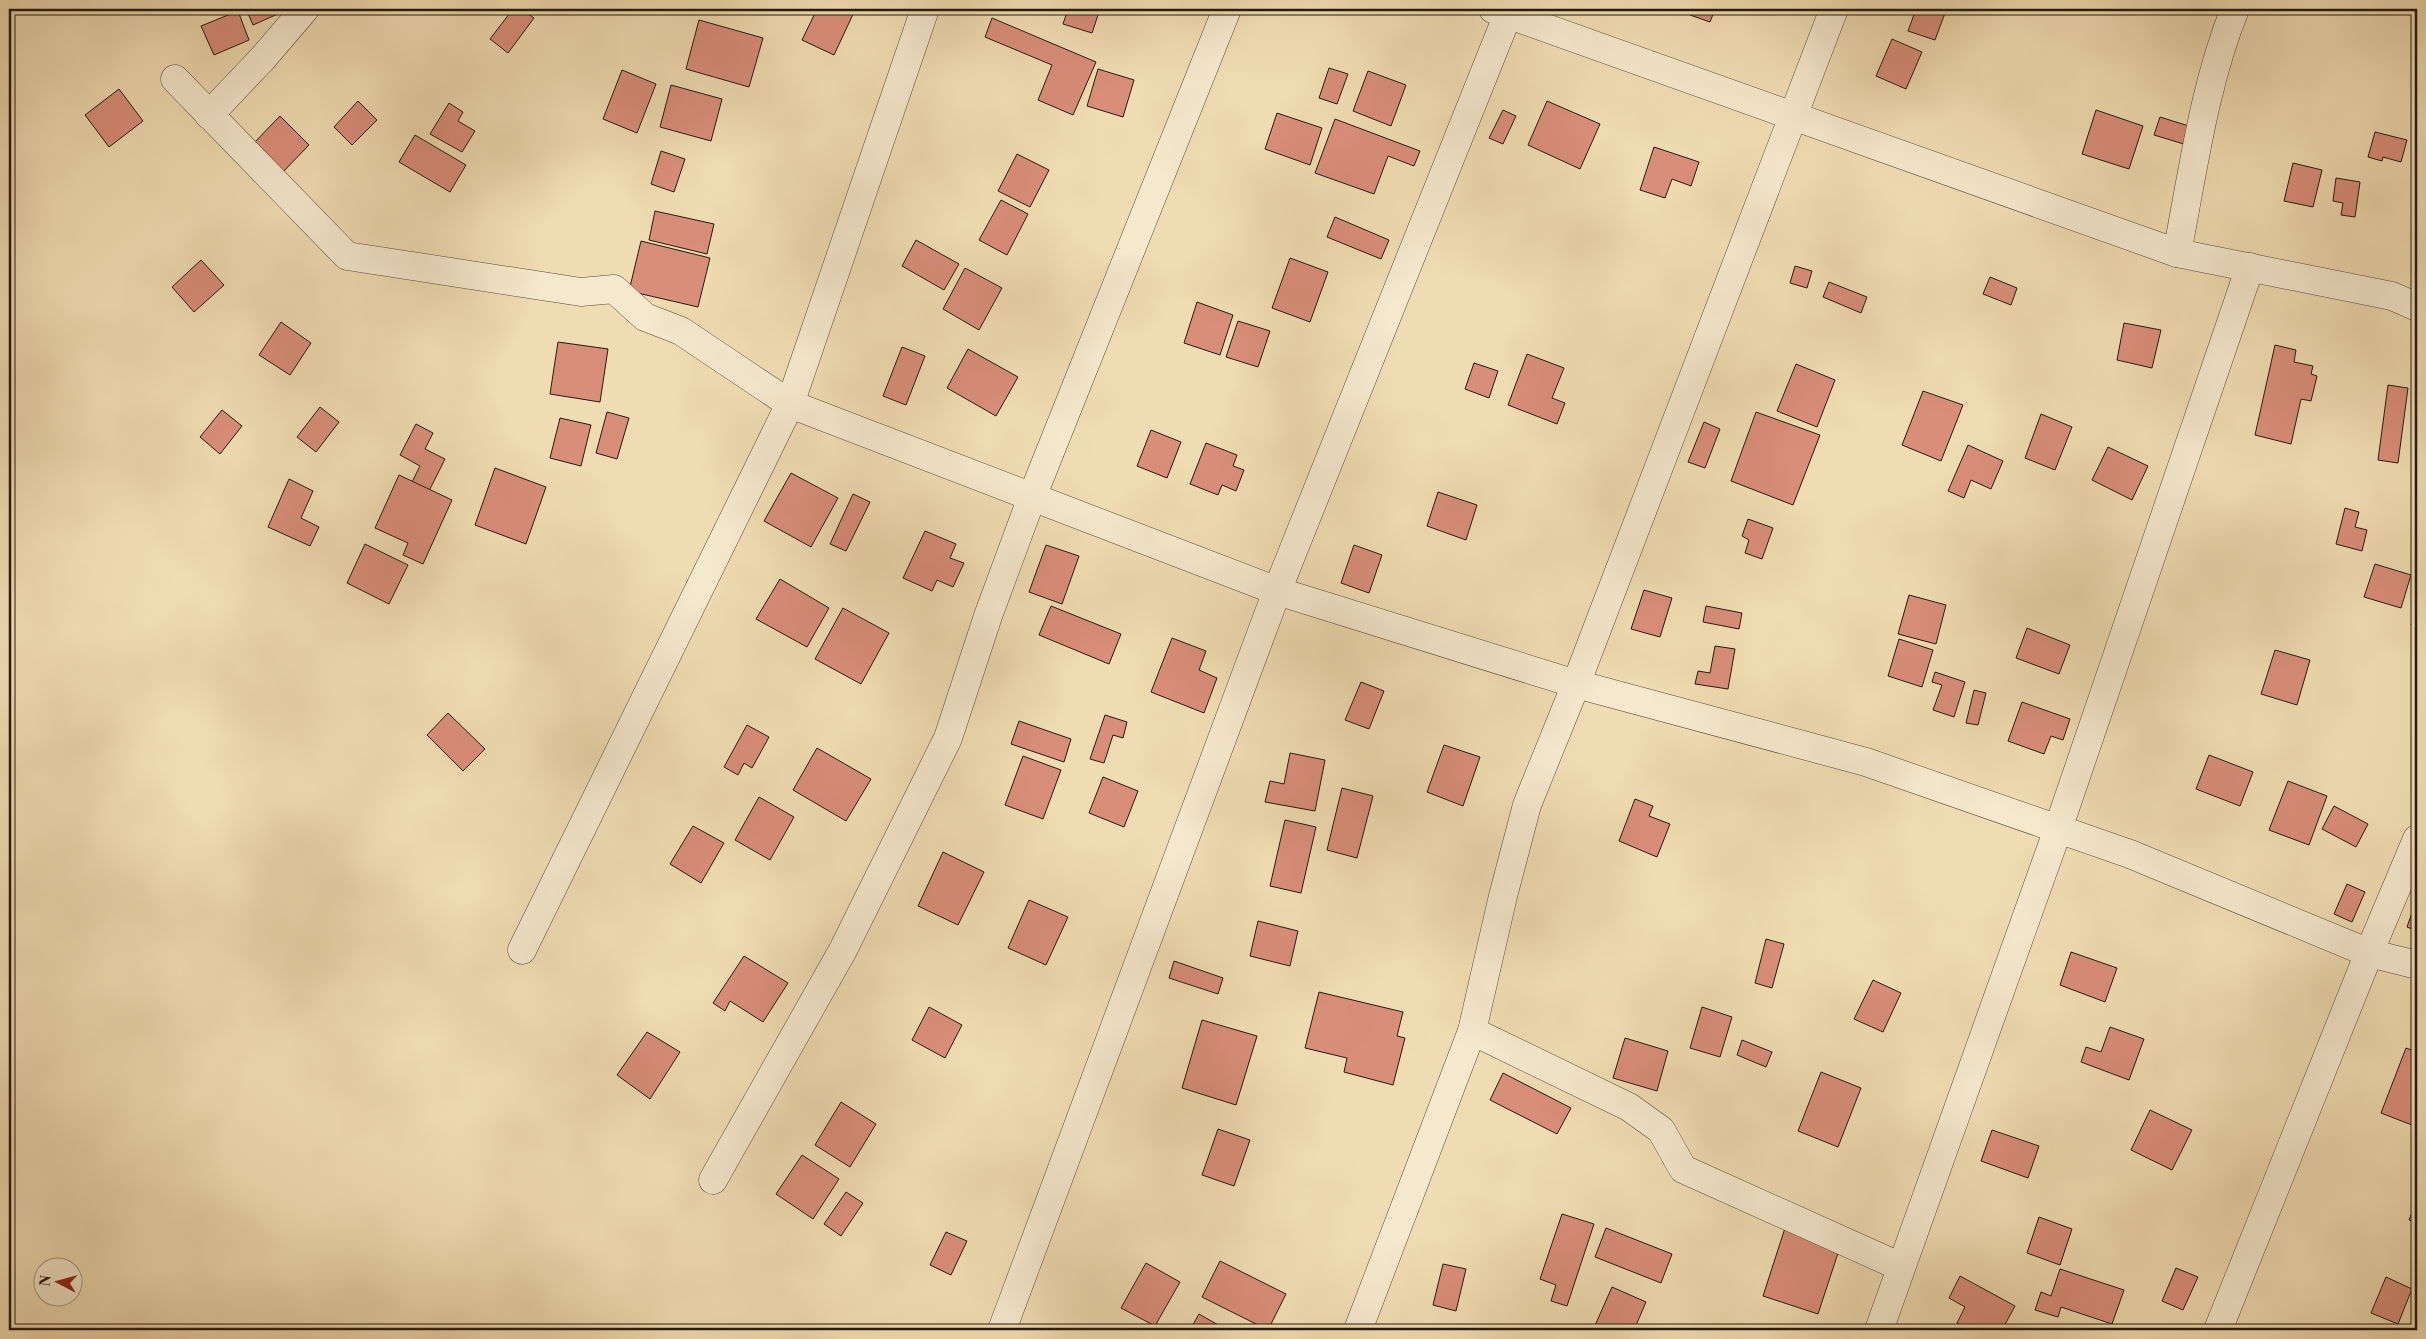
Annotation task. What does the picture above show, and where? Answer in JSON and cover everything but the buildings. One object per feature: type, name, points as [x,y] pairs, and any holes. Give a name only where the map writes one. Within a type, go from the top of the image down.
[{"type":"street","points":[[209,114],[263,58],[305,9]]},
{"type":"street","points":[[522,950],[790,404],[925,9]]},
{"type":"street","points":[[713,1180],[843,950],[948,738],[988,616],[1032,497],[1227,9]]},
{"type":"street","points":[[1358,1330],[1472,1031],[1503,896],[1527,806],[1576,684],[1834,9]]},
{"type":"street","points":[[2176,252],[2204,112],[2221,44],[2235,9]]},
{"type":"street","points":[[1002,1330],[1277,591],[1503,11],[2176,252],[2392,296],[2417,307]]},
{"type":"street","points":[[175,79],[346,256],[581,292],[614,289],[645,317],[681,331],[790,404],[1277,591],[1576,684],[1866,762],[2130,854],[2369,954],[2417,965]]},
{"type":"street","points":[[1879,1330],[2058,829],[2250,266]]},
{"type":"street","points":[[2218,1330],[2417,839]]},
{"type":"street","points":[[1472,1031],[1629,1107],[1661,1130],[1683,1169],[1901,1267]]}]
